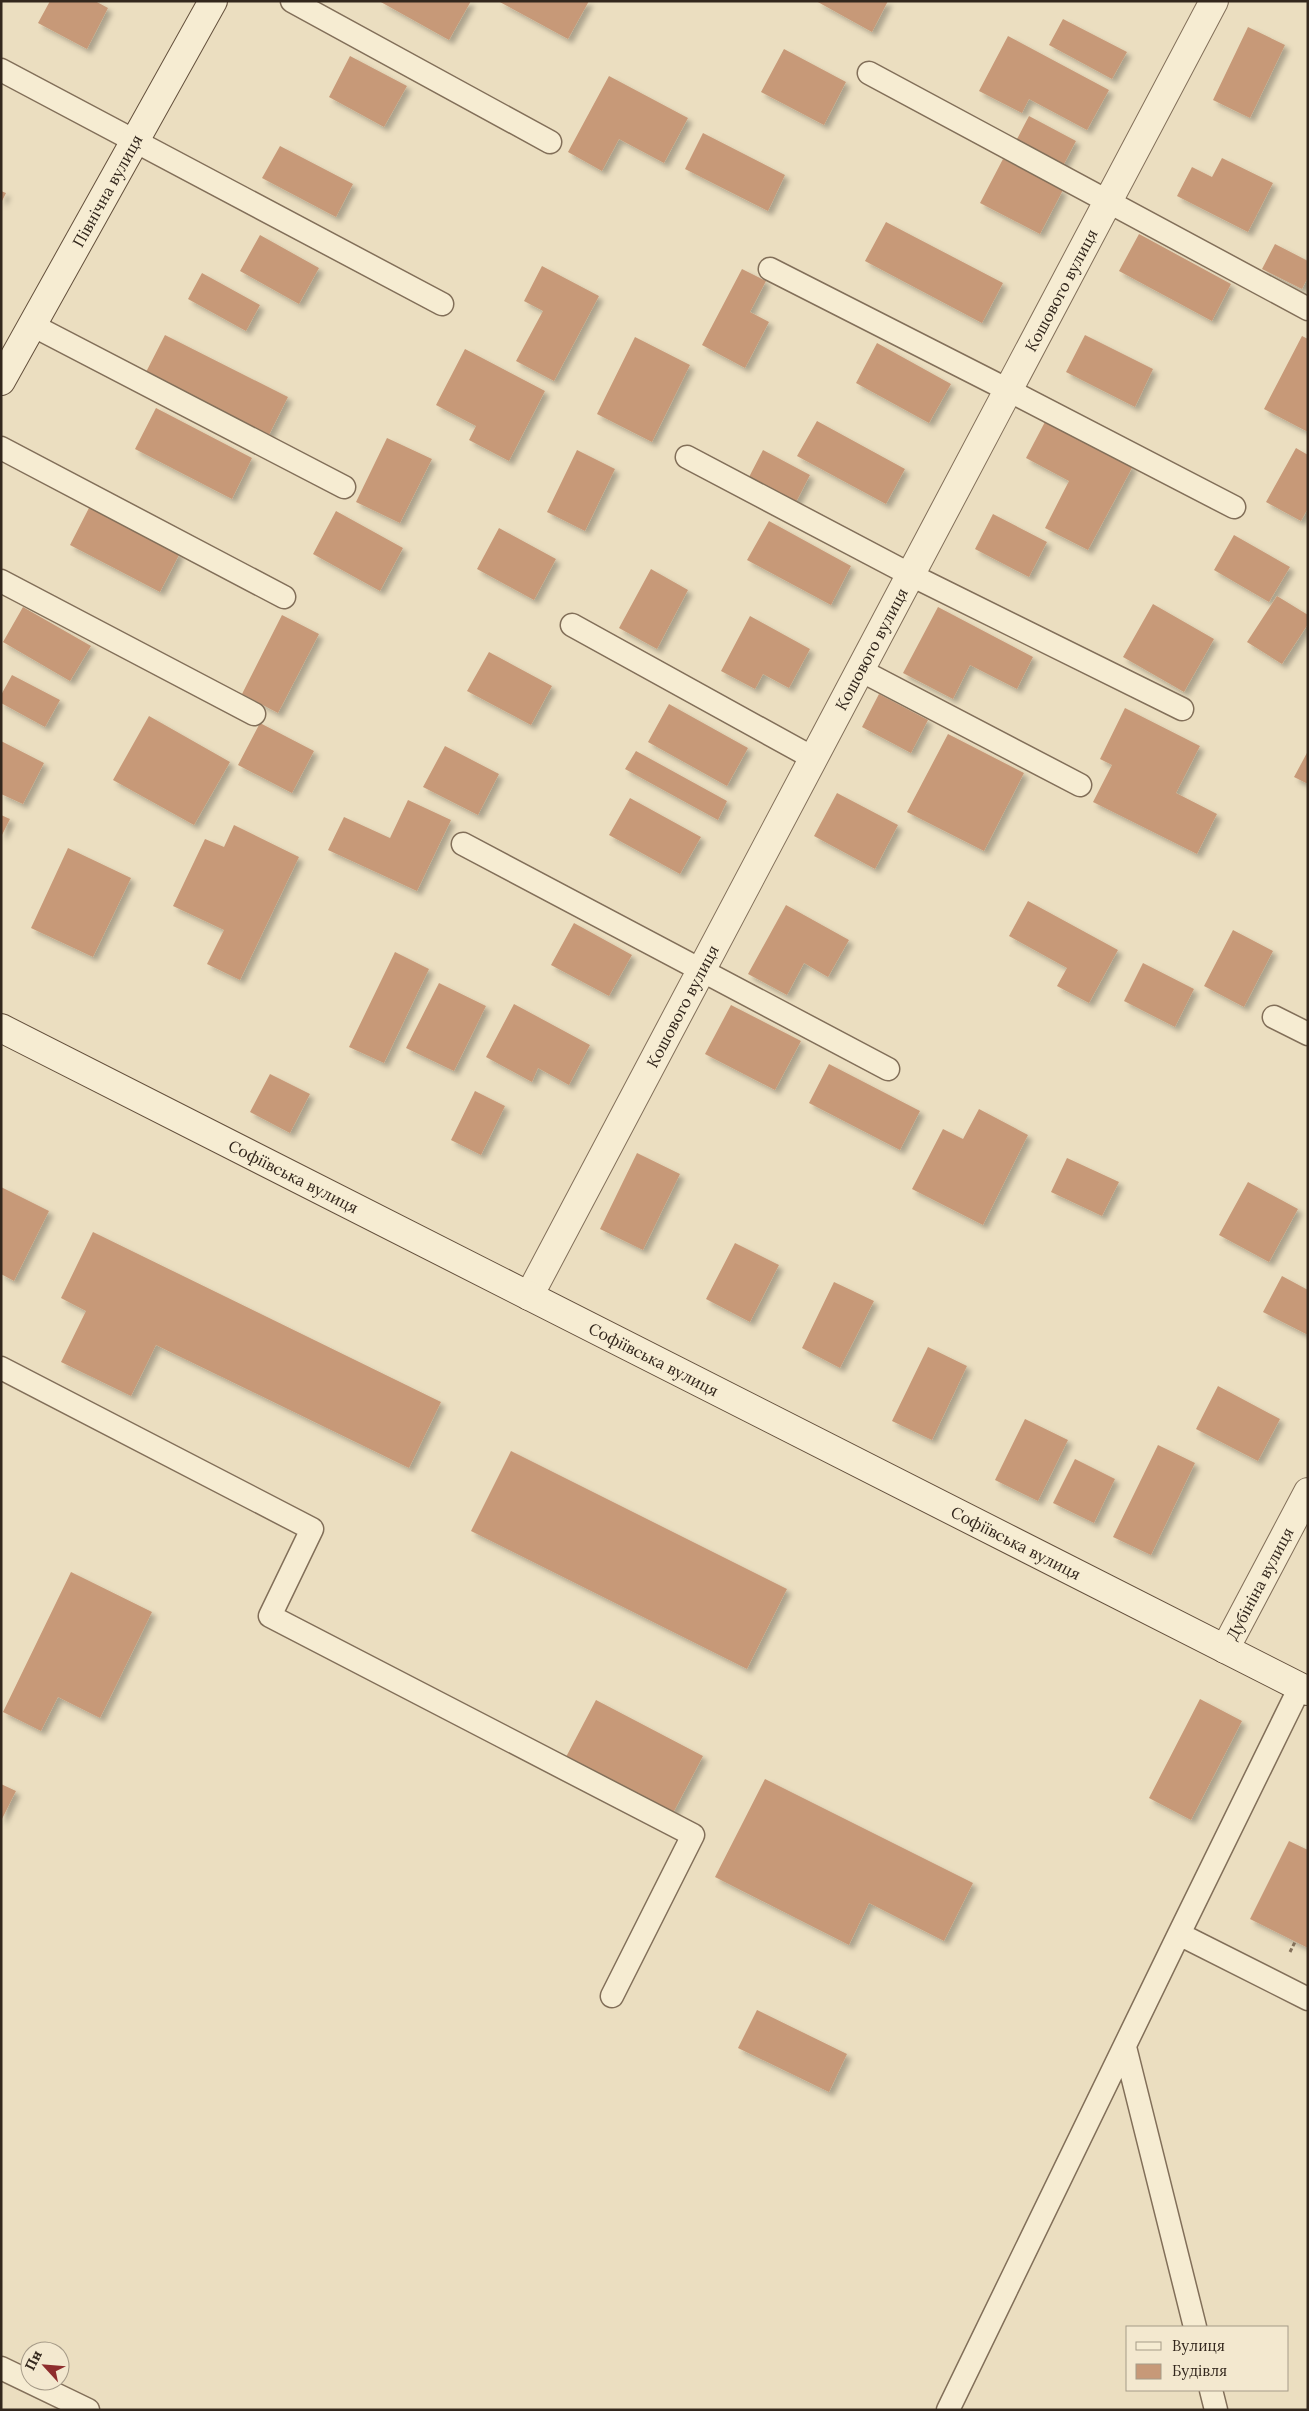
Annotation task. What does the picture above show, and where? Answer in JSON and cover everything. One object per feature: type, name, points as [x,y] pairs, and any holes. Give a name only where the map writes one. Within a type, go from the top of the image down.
[{"type":"street","name":"Північна вулиця","points":[[1,381],[213,1]]},
{"type":"street","name":"Кошового вулиця","points":[[529,1296],[1214,1]]},
{"type":"street","name":"Софіївська вулиця","points":[[1,1028],[1304,1689]]},
{"type":"street","name":"Дубініна вулиця","points":[[1224,1649],[1308,1492]]},
{"type":"lane","points":[[292,1],[550,142]]},
{"type":"lane","points":[[1,70],[442,304]]},
{"type":"lane","points":[[869,72],[1308,309]]},
{"type":"lane","points":[[770,270],[1008,390],[1234,508]]},
{"type":"lane","points":[[32,325],[344,487]]},
{"type":"lane","points":[[1,448],[284,597]]},
{"type":"lane","points":[[687,457],[911,575],[1182,709]]},
{"type":"lane","points":[[1,581],[254,714]]},
{"type":"lane","points":[[572,625],[813,758]]},
{"type":"lane","points":[[860,670],[1080,785]]},
{"type":"lane","points":[[464,844],[702,968],[888,1069]]},
{"type":"lane","points":[[1274,1017],[1308,1034]]},
{"type":"lane","points":[[1,1368],[312,1529],[270,1616],[693,1835],[612,1996]]},
{"type":"lane","points":[[948,2410],[1180,1934],[1304,1689]]},
{"type":"lane","points":[[1180,1934],[1308,1999]]},
{"type":"lane","points":[[1125,2047],[1195,2326]]},
{"type":"lane","points":[[1,2368],[88,2410]]},
{"type":"lane","points":[[1211,2391],[1216,2410]]},
{"type":"building","points":[[50,1],[95,1],[108,8],[87,49],[38,23]]},
{"type":"building","points":[[379,1],[471,1],[449,40]]},
{"type":"building","points":[[498,1],[589,1],[568,39]]},
{"type":"building","points":[[816,1],[888,1],[872,32]]},
{"type":"building","points":[[1063,19],[1127,52],[1112,79],[1049,45]]},
{"type":"building","points":[[1248,27],[1285,45],[1250,118],[1213,100]]},
{"type":"building","points":[[1008,36],[1109,90],[1087,130],[1029,99],[1022,113],[979,91]]},
{"type":"building","points":[[784,49],[846,82],[824,125],[761,92]]},
{"type":"building","points":[[350,56],[407,86],[384,127],[329,97]]},
{"type":"building","points":[[609,76],[688,118],[664,163],[619,139],[602,171],[568,152]]},
{"type":"building","points":[[1029,116],[1076,141],[1063,166],[1016,141]]},
{"type":"building","points":[[703,133],[785,175],[768,211],[685,169]]},
{"type":"building","points":[[280,146],[353,184],[336,217],[262,178]]},
{"type":"building","points":[[1222,158],[1273,183],[1248,232],[1177,196],[1192,167],[1212,177]]},
{"type":"building","points":[[1003,159],[1063,190],[1040,234],[980,203]]},
{"type":"building","points":[[1,191],[6,193],[1,203]]},
{"type":"building","points":[[886,222],[1003,283],[982,323],[865,261]]},
{"type":"building","points":[[1139,234],[1231,284],[1212,321],[1119,271]]},
{"type":"building","points":[[260,235],[319,268],[299,304],[240,271]]},
{"type":"building","points":[[1275,244],[1308,261],[1308,277],[1302,289],[1262,269]]},
{"type":"building","points":[[542,266],[599,296],[554,381],[516,361],[543,311],[524,301]]},
{"type":"building","points":[[742,269],[766,281],[750,312],[769,322],[745,368],[702,345]]},
{"type":"building","points":[[202,273],[260,305],[246,331],[188,299]]},
{"type":"building","points":[[165,335],[288,397],[267,439],[144,376]]},
{"type":"building","points":[[1085,335],[1153,369],[1135,407],[1066,372]]},
{"type":"building","points":[[1302,336],[1308,339],[1308,432],[1264,409]]},
{"type":"building","points":[[635,337],[690,365],[652,442],[597,414]]},
{"type":"building","points":[[877,343],[951,384],[929,423],[856,383]]},
{"type":"building","points":[[465,349],[545,391],[509,461],[469,440],[476,426],[436,405]]},
{"type":"building","points":[[156,408],[252,458],[232,499],[135,449]]},
{"type":"building","points":[[1046,420],[1133,466],[1088,550],[1045,528],[1069,481],[1026,458]]},
{"type":"building","points":[[817,421],[905,469],[886,504],[797,456]]},
{"type":"building","points":[[387,438],[432,459],[400,523],[356,502]]},
{"type":"building","points":[[1296,448],[1308,455],[1308,508],[1301,521],[1266,502]]},
{"type":"building","points":[[577,450],[615,469],[585,531],[547,512]]},
{"type":"building","points":[[763,450],[810,475],[795,504],[748,479]]},
{"type":"building","points":[[90,506],[180,553],[160,592],[70,545]]},
{"type":"building","points":[[336,511],[403,548],[380,591],[313,554]]},
{"type":"building","points":[[993,514],[1047,542],[1029,577],[975,549]]},
{"type":"building","points":[[769,521],[851,566],[831,605],[747,560]]},
{"type":"building","points":[[499,528],[556,559],[534,600],[477,569]]},
{"type":"building","points":[[1234,535],[1290,567],[1269,602],[1214,570]]},
{"type":"building","points":[[651,569],[688,590],[657,649],[619,628]]},
{"type":"building","points":[[1277,596],[1308,615],[1308,624],[1282,664],[1247,642]]},
{"type":"building","points":[[1153,604],[1214,639],[1184,692],[1123,657]]},
{"type":"building","points":[[23,607],[91,646],[70,681],[3,642]]},
{"type":"building","points":[[938,607],[1033,657],[1017,689],[970,665],[953,699],[903,673]]},
{"type":"building","points":[[282,615],[319,634],[278,713],[242,694]]},
{"type":"building","points":[[750,616],[810,649],[789,688],[763,674],[755,689],[721,671]]},
{"type":"building","points":[[489,652],[552,686],[531,725],[467,691]]},
{"type":"building","points":[[12,675],[60,700],[45,727],[1,703],[1,695]]},
{"type":"building","points":[[879,694],[928,720],[911,753],[862,727]]},
{"type":"building","points":[[669,704],[748,748],[727,786],[648,742]]},
{"type":"building","points":[[1125,708],[1200,746],[1176,793],[1217,814],[1197,854],[1093,802],[1112,765],[1100,759]]},
{"type":"building","points":[[149,716],[230,762],[194,825],[113,780]]},
{"type":"building","points":[[260,723],[314,751],[292,793],[238,765]]},
{"type":"building","points":[[948,734],[1024,773],[984,851],[907,812]]},
{"type":"building","points":[[1,741],[44,763],[23,804],[1,794]]},
{"type":"building","points":[[445,746],[499,774],[478,815],[423,787]]},
{"type":"building","points":[[636,751],[727,801],[718,820],[625,769]]},
{"type":"building","points":[[1308,751],[1308,784],[1294,777]]},
{"type":"building","points":[[837,793],[898,825],[875,869],[814,836]]},
{"type":"building","points":[[630,798],[701,837],[680,874],[609,835]]},
{"type":"building","points":[[408,800],[451,820],[417,891],[328,850],[344,817],[390,838]]},
{"type":"building","points":[[1,815],[10,819],[1,837]]},
{"type":"building","points":[[234,825],[299,857],[240,980],[207,964],[224,930],[173,906],[205,839],[224,847]]},
{"type":"building","points":[[68,848],[131,878],[93,957],[31,928]]},
{"type":"building","points":[[1028,901],[1118,950],[1089,1003],[1057,986],[1067,968],[1009,936]]},
{"type":"building","points":[[786,905],[849,940],[828,977],[804,963],[787,995],[748,974]]},
{"type":"building","points":[[574,923],[632,955],[609,996],[551,965]]},
{"type":"building","points":[[1233,930],[1273,951],[1244,1007],[1204,986]]},
{"type":"building","points":[[395,952],[429,969],[384,1063],[349,1047]]},
{"type":"building","points":[[1143,963],[1194,989],[1175,1027],[1124,1001]]},
{"type":"building","points":[[439,983],[486,1006],[454,1071],[406,1048]]},
{"type":"building","points":[[514,1004],[590,1045],[569,1085],[538,1068],[532,1082],[486,1057]]},
{"type":"building","points":[[731,1005],[801,1041],[775,1090],[705,1054]]},
{"type":"building","points":[[829,1064],[920,1111],[900,1150],[809,1103]]},
{"type":"building","points":[[270,1074],[310,1094],[290,1133],[250,1112]]},
{"type":"building","points":[[475,1091],[505,1106],[481,1155],[451,1140]]},
{"type":"building","points":[[979,1109],[1028,1135],[983,1225],[912,1189],[943,1129],[963,1139]]},
{"type":"building","points":[[637,1153],[680,1174],[643,1250],[600,1229]]},
{"type":"building","points":[[1067,1158],[1119,1182],[1102,1216],[1051,1192]]},
{"type":"building","points":[[1248,1182],[1298,1209],[1269,1262],[1219,1235]]},
{"type":"building","points":[[1,1187],[49,1211],[14,1281],[1,1274]]},
{"type":"building","points":[[93,1232],[441,1402],[409,1468],[156,1345],[131,1396],[61,1362],[86,1311],[61,1298]]},
{"type":"building","points":[[735,1243],[779,1265],[750,1322],[706,1299]]},
{"type":"building","points":[[1282,1276],[1308,1290],[1308,1335],[1263,1312]]},
{"type":"building","points":[[834,1282],[874,1301],[840,1368],[802,1348]]},
{"type":"building","points":[[928,1347],[967,1366],[932,1440],[892,1421]]},
{"type":"building","points":[[1218,1386],[1280,1419],[1258,1461],[1196,1429]]},
{"type":"building","points":[[1025,1419],[1068,1440],[1038,1501],[995,1480]]},
{"type":"building","points":[[1158,1445],[1195,1463],[1151,1555],[1113,1537]]},
{"type":"building","points":[[511,1451],[787,1589],[747,1669],[471,1531]]},
{"type":"building","points":[[1075,1459],[1115,1479],[1094,1523],[1053,1503]]},
{"type":"building","points":[[71,1572],[152,1612],[100,1718],[58,1697],[41,1731],[3,1712]]},
{"type":"building","points":[[1200,1699],[1242,1721],[1191,1820],[1149,1798]]},
{"type":"building","points":[[596,1700],[703,1756],[673,1813],[566,1757]]},
{"type":"building","points":[[765,1779],[973,1883],[944,1941],[869,1903],[849,1945],[715,1877]]},
{"type":"building","points":[[1,1784],[16,1791],[1,1821]]},
{"type":"building","points":[[1289,1841],[1308,1850],[1308,1948],[1250,1919]]},
{"type":"building","points":[[757,2010],[847,2054],[829,2092],[738,2048]]}]
